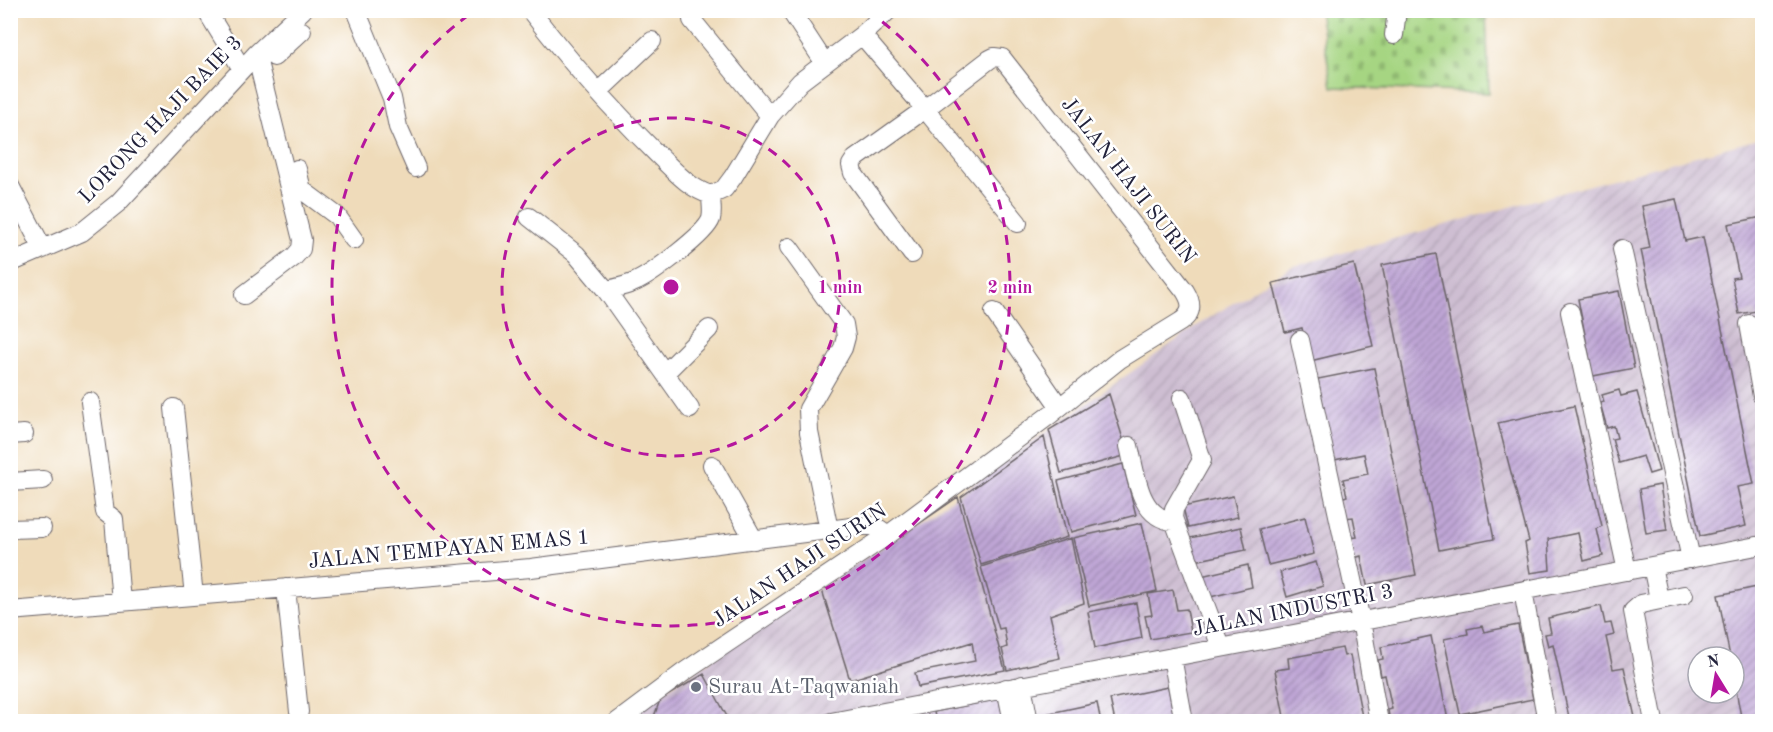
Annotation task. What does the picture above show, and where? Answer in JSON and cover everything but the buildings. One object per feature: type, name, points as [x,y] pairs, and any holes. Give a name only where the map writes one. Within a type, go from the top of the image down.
[{"type":"street","points":[[206,10],[242,69]]},
{"type":"street","name":"LORONG HAJI BAIE 3","points":[[10,263],[82,232],[118,202],[242,69],[265,55],[283,38],[303,10]]},
{"type":"street","points":[[356,10],[392,98],[398,127],[416,168]]},
{"type":"street","points":[[530,10],[562,53],[628,126],[687,183],[711,195],[724,189],[770,116],[800,82],[862,35],[888,10]]},
{"type":"street","points":[[790,10],[824,62]]},
{"type":"street","points":[[1394,35],[1397,10]]},
{"type":"street","points":[[692,20],[770,116]]},
{"type":"street","points":[[283,38],[302,31]]},
{"type":"street","points":[[862,35],[1018,223]]},
{"type":"street","points":[[598,92],[624,70],[652,41]]},
{"type":"street","points":[[244,295],[294,257],[301,249],[301,229],[269,104],[265,55]]},
{"type":"street","name":"JALAN HAJI SURIN","points":[[617,722],[684,672],[888,535],[1120,359],[1188,317],[1192,309],[1190,299],[1002,58],[990,59],[925,109]]},
{"type":"street","points":[[269,104],[282,113],[302,190],[337,216],[354,240]]},
{"type":"street","points":[[912,254],[853,173],[851,165],[855,159],[925,109]]},
{"type":"street","points":[[10,186],[43,249]]},
{"type":"street","points":[[606,290],[638,281],[683,248],[711,220],[711,195]]},
{"type":"street","points":[[529,217],[576,254],[606,290],[690,409]]},
{"type":"street","points":[[789,247],[844,324],[846,337],[838,359],[808,409],[809,432],[829,530]]},
{"type":"street","points":[[1622,249],[1691,559]]},
{"type":"street","points":[[994,312],[1059,406]]},
{"type":"street","points":[[1570,312],[1627,571]]},
{"type":"street","points":[[1749,324],[1762,396]]},
{"type":"street","points":[[665,373],[709,329]]},
{"type":"street","points":[[1300,340],[1361,621],[1379,722]]},
{"type":"street","points":[[1182,398],[1202,460],[1172,514],[1221,648]]},
{"type":"street","points":[[90,402],[105,512],[114,519],[121,602]]},
{"type":"street","points":[[174,408],[194,596]]},
{"type":"street","points":[[1130,446],[1144,503],[1153,514],[1162,520],[1174,521]]},
{"type":"street","points":[[712,465],[754,540]]},
{"type":"street","points":[[10,482],[43,480]]},
{"type":"street","name":"JALAN TEMPAYAN EMAS 1","points":[[10,611],[531,568],[871,525],[879,527],[888,535]]},
{"type":"street","points":[[10,529],[42,528]]},
{"type":"street","name":"JALAN INDUSTRI 3","points":[[831,722],[921,713],[1014,686],[1762,545]]},
{"type":"street","points":[[1652,566],[1659,600]]},
{"type":"street","points":[[286,588],[299,712]]},
{"type":"street","points":[[1523,591],[1547,722]]},
{"type":"street","points":[[1654,722],[1633,616],[1636,606],[1684,595]]},
{"type":"street","points":[[1172,657],[1184,722]]},
{"type":"street","points":[[1013,722],[1014,686]]},
{"type":"street","points":[[1014,686],[1029,722]]},
{"type":"shaded area","points":[[1762,138],[1762,721],[617,722],[901,534],[1201,323],[1291,267]]},
{"type":"green space","points":[[1319,11],[1486,11],[1489,93],[1332,87]]},
{"type":"green space","points":[[1517,11],[1762,11],[1762,26],[1760,13]]},
{"type":"place","name":"Surau At-Taqwaniah","points":[[696,687]]}]
